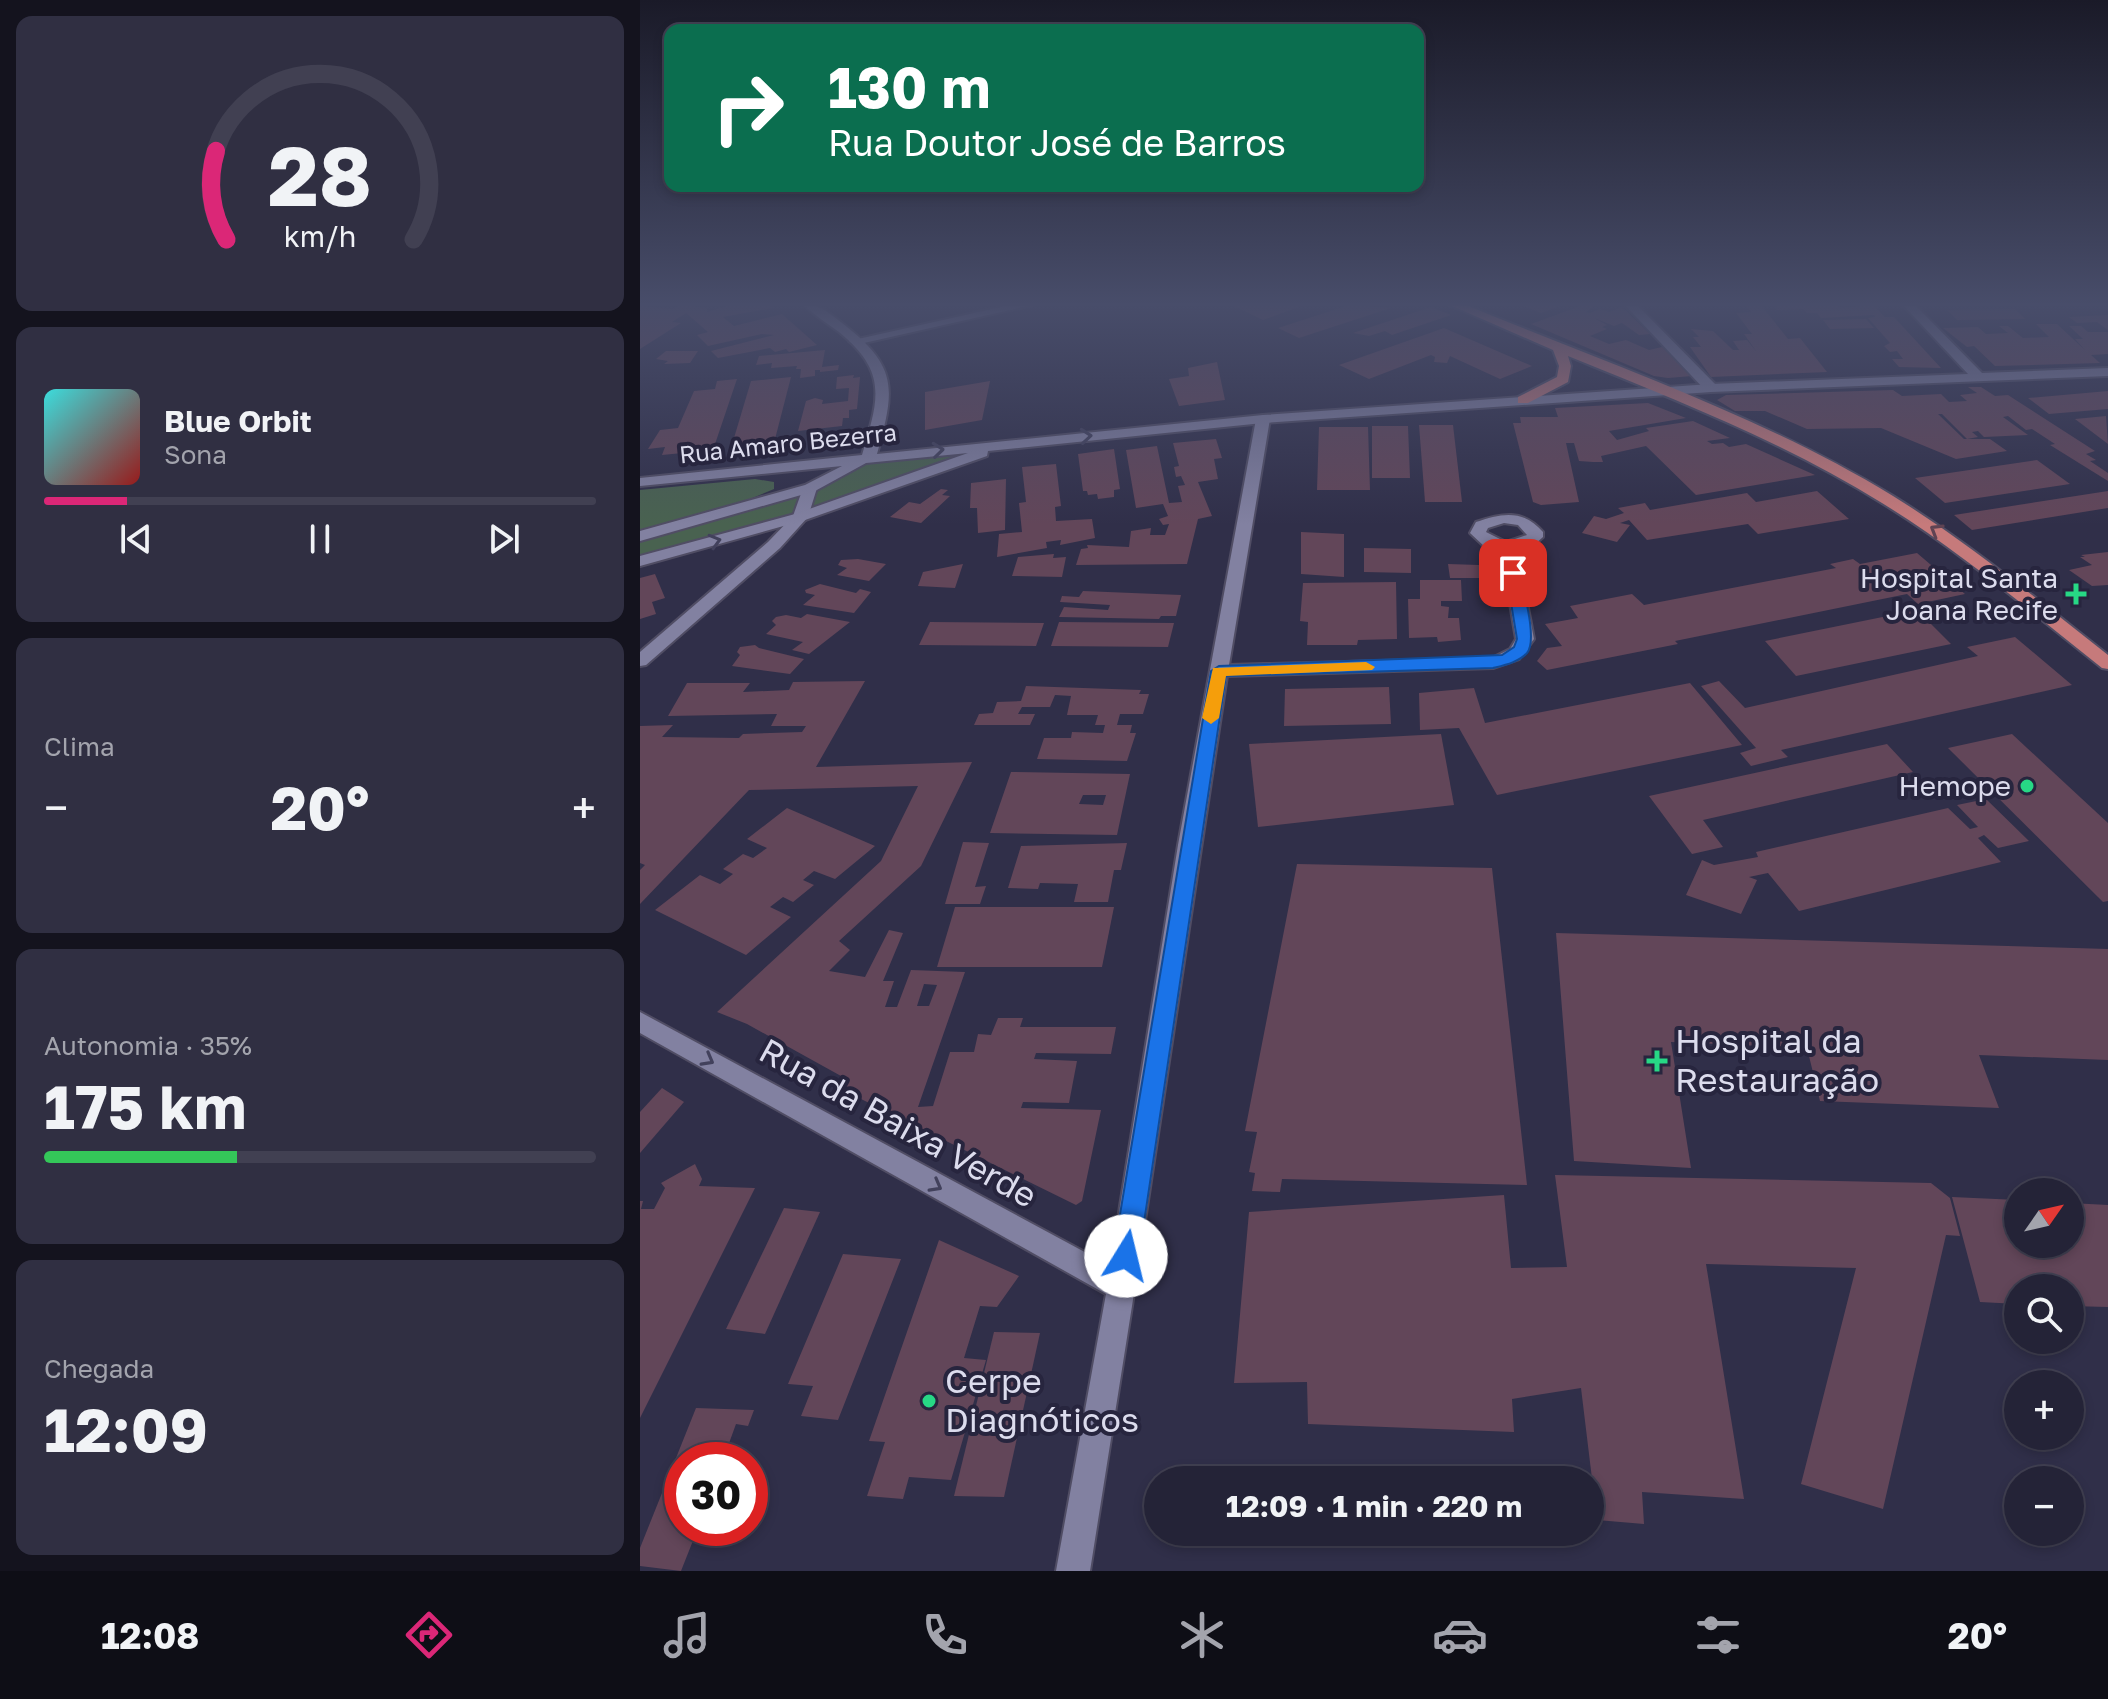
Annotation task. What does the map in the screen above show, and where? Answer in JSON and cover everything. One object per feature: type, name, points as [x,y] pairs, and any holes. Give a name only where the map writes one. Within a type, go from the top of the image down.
[{"type":"main road","points":[[1523,400],[1563,378]]},
{"type":"main road","points":[[1628,378],[1767,436],[1853,479],[1949,538],[2108,664]]},
{"type":"street","points":[[640,536],[810,488],[869,457],[885,393],[879,378]]},
{"type":"street","points":[[1702,378],[1711,388]]},
{"type":"street","name":"Rua Amaro Bezerra","points":[[640,482],[1263,419],[1658,391],[1946,378]]},
{"type":"street","points":[[1073,1571],[1219,671],[1263,419]]},
{"type":"street","points":[[640,561],[800,517],[1008,443]]},
{"type":"street","points":[[640,661],[774,545],[800,517],[810,488]]},
{"type":"street","points":[[1219,671],[1493,663],[1508,659],[1522,649],[1525,639],[1508,547]]},
{"type":"street","name":"Rua da Baixa Verde","points":[[640,1022],[1121,1287]]},
{"type":"green space","points":[[1007,443],[917,478],[640,561],[640,537],[815,488],[868,459]]},
{"type":"green space","points":[[755,479],[774,482],[774,489],[750,499],[640,530],[640,490]]},
{"type":"building","points":[[791,378],[774,443],[731,448],[751,381]]},
{"type":"building","points":[[837,378],[860,378],[857,409],[849,410],[849,418],[843,418],[842,426],[798,431],[806,401],[815,398],[823,400],[822,404],[848,401],[849,388],[836,389]]},
{"type":"building","points":[[1220,378],[1225,400],[1179,406],[1169,379]]},
{"type":"building","points":[[737,379],[713,450],[662,455],[665,447],[648,449],[660,430],[678,428],[694,391],[715,389],[717,381]]},
{"type":"building","points":[[990,381],[982,420],[925,430],[925,392]]},
{"type":"building","points":[[1968,387],[1981,387],[1995,396],[2008,395],[2095,451],[2086,454],[2096,460],[2090,461],[2108,473],[2108,481],[2008,416],[2003,417],[2028,435],[1984,437],[1978,431],[1972,432],[1978,437],[1967,439],[1990,439],[2007,451],[1956,459],[1881,428],[1807,429],[1765,411],[1735,411],[1717,400],[1726,395],[1893,390],[1902,396],[1941,394],[1949,402],[1967,401],[1960,395],[1977,393]],"holes":[[[1938,414],[1942,414],[1967,439],[1964,439]]]},
{"type":"building","points":[[2108,391],[2108,409],[2049,414],[2028,398]]},
{"type":"building","points":[[1648,403],[1686,418],[1609,431],[1617,440],[1649,431],[1646,428],[1693,421],[1730,438],[1707,441],[1712,444],[1723,443],[1729,447],[1746,444],[1815,475],[1696,495],[1646,446],[1601,456],[1603,462],[1593,462],[1579,461],[1574,443],[1566,443],[1579,502],[1541,505],[1533,502],[1513,423],[1521,423],[1520,417],[1558,417],[1555,408]]},
{"type":"building","points":[[2106,416],[2108,444],[2075,419]]},
{"type":"building","points":[[1419,425],[1453,425],[1462,502],[1425,502]]},
{"type":"building","points":[[1372,426],[1408,426],[1410,478],[1372,478]]},
{"type":"building","points":[[1319,427],[1368,427],[1370,490],[1317,490]]},
{"type":"building","points":[[1216,439],[1222,458],[1214,459],[1218,479],[1198,482],[1212,516],[1198,519],[1187,564],[1076,565],[1081,549],[1088,548],[1087,545],[1129,547],[1131,531],[1151,528],[1150,535],[1165,535],[1169,524],[1163,525],[1159,519],[1168,516],[1163,504],[1136,508],[1126,450],[1157,446],[1169,503],[1182,502],[1178,486],[1185,485],[1181,476],[1176,477],[1174,467],[1179,466],[1173,443]]},
{"type":"building","points":[[1114,449],[1120,489],[1114,490],[1114,497],[1098,499],[1097,494],[1088,495],[1087,491],[1083,491],[1078,454]]},
{"type":"building","points":[[2037,460],[2070,484],[1945,503],[1915,478]]},
{"type":"building","points":[[1056,464],[1061,506],[1055,507],[1056,521],[1092,519],[1095,538],[1060,545],[1061,540],[1046,542],[1047,548],[997,557],[999,534],[1022,532],[1019,503],[1026,502],[1022,467]]},
{"type":"building","points":[[1006,479],[1005,530],[978,533],[977,508],[970,508],[971,483]]},
{"type":"building","points":[[941,489],[948,490],[942,495],[950,496],[921,523],[890,517],[909,502],[920,504]]},
{"type":"building","points":[[1817,491],[1849,519],[1758,534],[1748,524],[1647,540],[1629,520],[1620,523],[1630,525],[1617,542],[1582,533],[1594,516],[1606,519],[1624,513],[1618,508],[1645,503],[1650,510],[1747,493],[1756,502]]},
{"type":"building","points":[[2108,491],[2108,508],[1972,530],[1954,515]]},
{"type":"building","points":[[1301,532],[1344,534],[1344,577],[1301,574]]},
{"type":"building","points":[[1364,548],[1411,549],[1411,573],[1364,572]]},
{"type":"building","points":[[2108,552],[2108,585],[2092,586],[2069,570],[2092,565],[2081,555]]},
{"type":"building","points":[[1917,553],[1965,594],[1918,604],[1907,594],[1547,670],[1537,661],[1547,648],[1562,646],[1545,624],[1578,618],[1570,606],[1632,594],[1644,605],[1836,568],[1830,564],[1853,559],[1860,564]]},
{"type":"building","points":[[1054,554],[1053,558],[1066,557],[1062,577],[1012,576],[1018,557]]},
{"type":"building","points":[[858,559],[886,564],[869,581],[837,575],[847,568],[838,565],[841,560]]},
{"type":"building","points":[[963,564],[955,588],[918,586],[923,572]]},
{"type":"building","points":[[1448,564],[1479,565],[1481,578],[1450,578]]},
{"type":"building","points":[[655,574],[665,598],[652,602],[656,614],[640,619],[640,578]]},
{"type":"building","points":[[1420,580],[1461,580],[1462,601],[1441,601],[1441,606],[1449,607],[1448,618],[1459,618],[1461,640],[1438,642],[1437,637],[1409,638],[1408,599],[1420,599]]},
{"type":"building","points":[[1396,582],[1397,639],[1358,640],[1357,645],[1307,645],[1308,622],[1300,621],[1303,583]]},
{"type":"building","points":[[820,584],[856,593],[860,589],[871,592],[854,613],[803,605],[815,595],[805,590]]},
{"type":"building","points":[[1083,591],[1181,595],[1176,616],[1161,616],[1159,619],[1059,617],[1064,607],[1108,610],[1110,605],[1060,602],[1062,596],[1079,597]]},
{"type":"building","points":[[1917,610],[1951,644],[1796,676],[1765,641]]},
{"type":"building","points":[[807,614],[850,622],[809,654],[792,650],[803,642],[766,634],[776,625],[772,621],[776,617],[801,618]]},
{"type":"building","points":[[930,622],[1044,623],[1036,646],[919,645]]},
{"type":"building","points":[[1059,622],[1174,623],[1168,647],[1051,646]]},
{"type":"building","points":[[2015,637],[2072,685],[1781,750],[1788,757],[1751,766],[1740,753],[1756,748],[1701,686],[1719,681],[1745,708],[1978,656],[1967,647]]},
{"type":"building","points":[[755,645],[804,659],[790,674],[732,666],[740,655],[737,652],[740,647]]},
{"type":"building","points":[[865,681],[816,767],[972,762],[921,866],[839,941],[850,950],[829,971],[865,977],[889,930],[903,933],[883,981],[894,981],[885,1007],[897,1007],[911,970],[965,972],[918,1107],[933,1106],[950,1052],[974,1052],[978,1034],[991,1035],[998,1018],[1023,1018],[1020,1027],[1116,1027],[1111,1054],[1036,1053],[1034,1059],[1077,1061],[1069,1103],[1023,1102],[1021,1108],[1101,1110],[1082,1201],[1076,1205],[861,1099],[837,1086],[841,1076],[747,1024],[717,1012],[881,861],[918,786],[749,790],[640,904],[640,870],[645,865],[640,863],[640,726],[673,725],[662,737],[739,738],[743,734],[802,732],[806,726],[771,726],[777,714],[668,716],[687,683],[750,683],[743,692],[789,690],[793,682]],"holes":[[[924,984],[937,985],[929,1006],[917,1006]]]},
{"type":"building","points":[[1690,683],[1742,745],[1497,795],[1459,728],[1420,730],[1419,693],[1474,688],[1485,723]]},
{"type":"building","points":[[1026,686],[1141,690],[1139,694],[1149,694],[1143,714],[1120,714],[1117,725],[1132,725],[1130,733],[1136,733],[1127,761],[1037,759],[1044,738],[1071,738],[1072,732],[1103,733],[1105,725],[1095,725],[1098,715],[1067,715],[1071,696],[1055,695],[1050,707],[1022,707],[1018,714],[1035,714],[1030,725],[974,725],[979,714],[993,713],[997,702],[1021,701]]},
{"type":"building","points":[[1389,687],[1391,724],[1284,726],[1285,689]]},
{"type":"building","points":[[1441,734],[1454,805],[1258,827],[1249,744]]},
{"type":"building","name":"Hemope","points":[[2012,734],[2108,823],[2108,901],[2103,902],[1948,748]]},
{"type":"building","points":[[1887,744],[1913,772],[1703,820],[1723,847],[1692,854],[1649,796]]},
{"type":"building","points":[[1011,772],[1130,774],[1117,835],[990,833]],"holes":[[[1083,795],[1106,795],[1103,805],[1079,804]]]},
{"type":"building","points":[[1986,799],[2029,841],[1998,848],[1984,835],[1978,838],[2001,862],[1799,911],[1768,873],[1749,877],[1757,880],[1741,914],[1686,895],[1702,860],[1714,865],[1758,857],[1756,852],[1948,808],[1970,829],[1978,827],[1957,805]]},
{"type":"building","points":[[787,808],[875,846],[835,879],[814,871],[803,880],[814,885],[793,902],[783,897],[770,907],[791,917],[746,955],[655,910],[700,875],[720,884],[733,874],[723,869],[743,854],[753,858],[767,848],[747,839]]},
{"type":"building","points":[[963,842],[989,843],[975,887],[986,886],[980,904],[945,904]]},
{"type":"building","points":[[1127,843],[1121,870],[1114,870],[1108,902],[1074,902],[1078,884],[1040,883],[1038,889],[1008,888],[1021,846]]},
{"type":"building","points":[[1297,864],[1492,868],[1527,1185],[1282,1179],[1280,1192],[1252,1191],[1255,1173],[1249,1172],[1257,1132],[1245,1131]]},
{"type":"building","points":[[955,907],[1114,907],[1102,967],[937,967]]},
{"type":"building","points":[[1556,933],[2108,949],[2108,1060],[1979,1055],[1999,1108],[1820,1101],[1807,1048],[1671,1042],[1691,1168],[1574,1161]]},
{"type":"building","points":[[662,1088],[684,1102],[640,1153],[640,1112]]},
{"type":"building","points":[[695,1164],[702,1179],[699,1186],[755,1188],[640,1418],[640,1201],[643,1201],[641,1209],[654,1209],[665,1188],[661,1183]]},
{"type":"building","points":[[1555,1175],[1931,1183],[1950,1198],[1960,1236],[1946,1235],[1883,1509],[1801,1484],[1856,1268],[1706,1264],[1744,1499],[1642,1492],[1644,1524],[1604,1521],[1604,1466],[1590,1466],[1581,1388],[1512,1399],[1514,1432],[1308,1424],[1307,1382],[1234,1383],[1249,1212],[1504,1195],[1511,1268],[1567,1267]]},
{"type":"building","points":[[1952,1197],[2004,1199],[2004,1258],[2084,1258],[2084,1204],[2108,1205],[2108,1307],[2084,1306],[2084,1274],[2004,1274],[2004,1303],[1980,1302]]},
{"type":"building","points":[[784,1208],[820,1212],[765,1334],[726,1329]]},
{"type":"building","name":"Cerpe Diagnóticos","points":[[939,1240],[1019,1276],[997,1307],[980,1306],[964,1358],[986,1360],[951,1480],[909,1477],[903,1499],[867,1496],[885,1442],[869,1441]]},
{"type":"building","points":[[843,1254],[901,1259],[838,1420],[801,1416],[813,1386],[788,1384]]},
{"type":"building","points":[[994,1332],[1040,1333],[1004,1497],[954,1496]]},
{"type":"building","points":[[696,1408],[754,1410],[748,1426],[736,1424],[729,1442],[682,1442]]},
{"type":"building","points":[[664,1488],[664,1546],[691,1546],[681,1571],[640,1566],[640,1548]]},
{"type":"slow traffic","points":[[1211,718],[1219,671],[1366,667]]},
{"type":"place","name":"Hospital Santa Joana Recife","points":[[2076,594]]},
{"type":"place","name":"Hemope","points":[[2027,786]]},
{"type":"place","name":"Hospital da Restauração","points":[[1657,1061]]},
{"type":"place","name":"Cerpe Diagnóticos","points":[[929,1401]]},
{"type":"route","points":[[1126,1256],[1219,671],[1493,663],[1508,659],[1522,649],[1525,639],[1513,573]]}]
